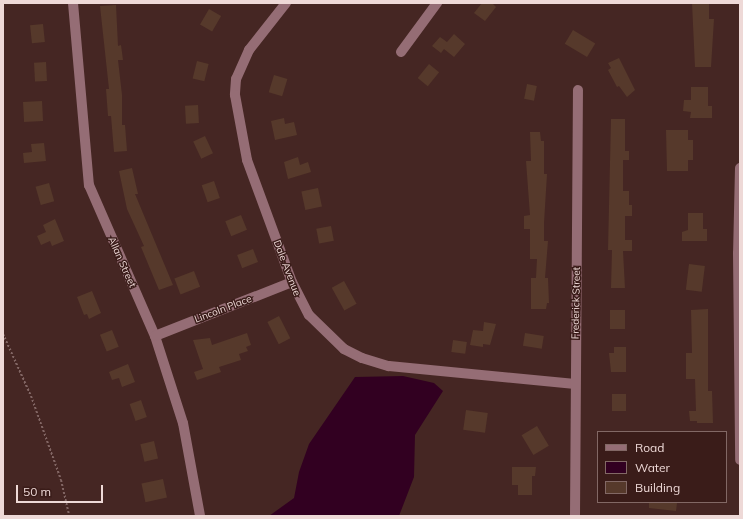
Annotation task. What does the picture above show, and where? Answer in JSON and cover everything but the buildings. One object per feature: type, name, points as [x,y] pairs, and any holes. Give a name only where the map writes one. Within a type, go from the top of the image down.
[{"type":"street","name":"Allan Street","points":[[73,3],[89,185],[155,336],[183,423],[200,516]]},
{"type":"street","name":"Dale Avenue","points":[[286,3],[249,50],[236,79],[235,95],[247,160],[292,282],[309,315],[344,349],[362,358],[389,366],[575,384]]},
{"type":"street","points":[[400,52],[433,4]]},
{"type":"street","name":"Frederick Street","points":[[575,516],[578,90]]},
{"type":"street","points":[[740,168],[738,253],[740,460]]},
{"type":"street","name":"Lincoln Place","points":[[155,336],[292,282]]},
{"type":"path","points":[[3,334],[31,396],[61,480],[69,516]]},
{"type":"water","points":[[403,376],[434,383],[443,391],[415,435],[414,477],[399,516],[269,516],[294,498],[299,472],[309,444],[355,377]]}]
